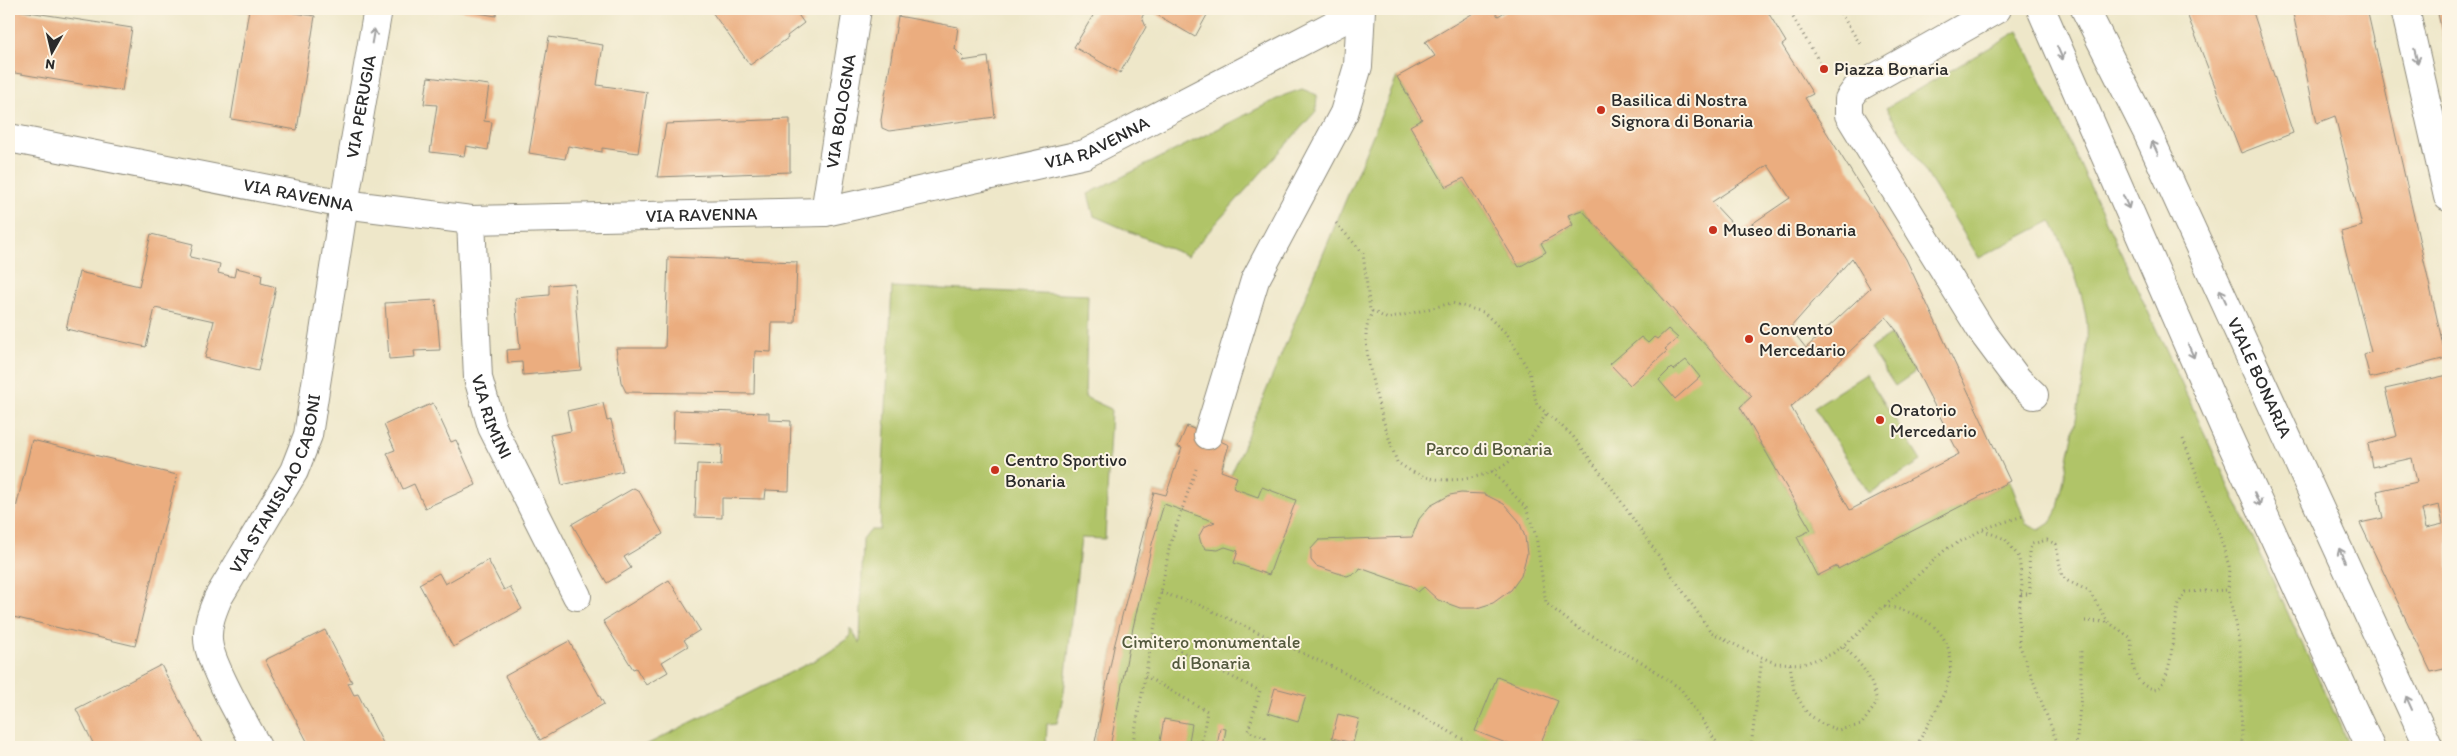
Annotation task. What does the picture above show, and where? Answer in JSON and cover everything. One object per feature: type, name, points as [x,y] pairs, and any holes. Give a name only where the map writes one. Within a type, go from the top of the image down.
[{"type":"street","name":"VIA PERUGIA","points":[[344,204],[378,9]]},
{"type":"street","name":"VIA BOLOGNA","points":[[826,212],[857,9]]},
{"type":"street","name":"VIA RAVENNA","points":[[9,138],[344,204],[471,220],[826,212],[1085,154],[1339,22],[1360,9]]},
{"type":"street","name":"VIA RAVENNA","points":[[1208,436],[1255,280],[1344,113],[1358,66],[1360,9]]},
{"type":"street","points":[[1997,9],[1857,88],[1849,99],[1848,115],[1983,333],[2018,380],[2034,395]]},
{"type":"street","points":[[2041,9],[2223,425],[2370,747]]},
{"type":"street","name":"VIALE BONARIA","points":[[2085,9],[2152,141],[2429,747]]},
{"type":"street","points":[[2405,9],[2448,197]]},
{"type":"street","name":"VIA STANISLAO CABONI","points":[[257,747],[216,664],[208,640],[210,618],[218,598],[294,471],[308,435],[344,204]]},
{"type":"street","name":"VIA RIMINI","points":[[471,220],[478,378],[492,427],[577,596]]},
{"type":"path","points":[[1788,9],[1826,73]]},
{"type":"path","points":[[1838,9],[1864,50]]},
{"type":"path","points":[[1336,223],[1363,253],[1372,311],[1366,333],[1370,367],[1397,462],[1418,474],[1446,480],[1482,476],[1506,464],[1530,438],[1546,413]]},
{"type":"path","points":[[1372,311],[1388,319],[1452,303],[1483,312],[1507,334],[1529,371],[1537,405],[1572,435],[1606,480],[1711,632],[1774,663],[1803,664],[1832,654],[1859,633],[1884,606],[1946,549],[1982,530],[2023,516]]},
{"type":"path","points":[[1132,747],[1170,544],[1208,436]]},
{"type":"path","points":[[2183,439],[2229,566],[2228,590],[2240,647],[2242,747]]},
{"type":"path","points":[[1492,471],[1526,508],[1536,536],[1546,603],[1576,627],[1643,663],[1681,689],[1719,746],[1725,747]]},
{"type":"path","points":[[1982,530],[2005,539],[2020,556],[2021,594],[2018,644],[2059,747]]},
{"type":"path","points":[[2021,594],[2030,594],[2029,551],[2032,544],[2046,540],[2056,544],[2062,576],[2068,581],[2089,590],[2108,622],[2131,638],[2133,668],[2141,684],[2150,689],[2158,689],[2163,683],[2170,655],[2179,601],[2185,592],[2228,590]]},
{"type":"path","points":[[1161,593],[1195,603],[1341,671],[1477,747]]},
{"type":"path","points":[[1884,606],[1902,609],[1926,620],[1946,640],[1951,660],[1947,685],[1916,747]]},
{"type":"path","points":[[2085,621],[2108,622]]},
{"type":"path","points":[[1153,637],[1260,690],[1248,731],[1265,738],[1264,747]]},
{"type":"path","points":[[1790,664],[1794,691],[1807,713],[1822,724],[1838,730],[1861,725],[1877,704],[1874,684],[1858,661],[1843,646]]},
{"type":"path","points":[[2076,747],[2081,696],[2081,651]]},
{"type":"path","points":[[1751,747],[1762,658]]},
{"type":"path","points":[[1145,676],[1207,711],[1201,747]]},
{"type":"path","points":[[1466,747],[1468,742]]},
{"type":"green space","name":"Parco di Bonaria","points":[[2018,31],[2350,747],[1094,747],[1114,647],[1154,492],[1166,495],[1182,449],[1178,447],[1187,426],[1229,445],[1221,471],[1231,475],[1397,77],[1422,119],[1411,127],[1446,187],[1464,178],[1519,267],[1546,252],[1541,243],[1573,225],[1568,215],[1582,210],[1752,396],[1740,407],[1811,530],[1797,538],[1817,576],[1837,566],[1838,568],[2010,481],[2026,524],[2039,530],[2050,523],[2058,508],[2079,405],[2086,350],[2086,317],[2081,292],[2072,267],[2051,221],[1979,258],[1886,108]]},
{"type":"green space","points":[[1302,89],[1317,95],[1316,111],[1187,256],[1094,216],[1088,194],[1285,95]]},
{"type":"green space","name":"Centro Sportivo Bonaria","points":[[892,287],[1088,295],[1085,397],[1111,409],[1105,539],[1081,538],[1064,692],[1057,723],[1047,724],[1046,747],[642,747],[817,659],[850,637],[850,628],[860,643],[863,539],[870,530],[880,530]]},
{"type":"green space","points":[[1890,335],[1915,372],[1895,386],[1870,348]]},
{"type":"green space","points":[[1866,374],[1921,461],[1869,493],[1814,407]]},
{"type":"building","points":[[9,9],[132,28],[122,91],[9,72]]},
{"type":"building","points":[[249,9],[268,9],[315,16],[297,130],[231,119]]},
{"type":"building","points":[[454,9],[497,9],[496,16]]},
{"type":"building","points":[[717,9],[794,9],[804,23],[787,36],[788,38],[750,65],[712,12]]},
{"type":"building","points":[[1097,9],[1147,9],[1142,17],[1146,27],[1120,73],[1074,47]]},
{"type":"building","points":[[1147,9],[1207,9],[1204,13],[1207,15],[1195,37]]},
{"type":"building","points":[[1480,9],[1493,9],[1498,16],[1510,9],[1766,9],[1786,42],[1782,45],[1813,94],[1805,98],[1906,259],[2010,481],[1838,569],[1837,566],[1817,576],[1797,537],[1811,530],[1740,407],[1752,396],[1582,210],[1568,215],[1573,225],[1541,243],[1546,252],[1519,267],[1464,178],[1446,187],[1410,126],[1422,119],[1397,77],[1435,56],[1425,42]],"holes":[[[1768,165],[1790,198],[1740,232],[1712,202]],[[1852,258],[1870,288],[1806,348],[1790,328]],[[1886,317],[1896,330],[1959,454],[1850,510],[1791,407]]]},
{"type":"building","points":[[2185,9],[2252,9],[2293,133],[2241,153]]},
{"type":"building","points":[[2292,9],[2367,9],[2446,358],[2370,378],[2364,355],[2371,352],[2341,232],[2362,226],[2335,116],[2317,123]]},
{"type":"building","points":[[2437,9],[2448,9],[2448,55],[2447,55]]},
{"type":"building","points":[[898,16],[958,27],[955,49],[965,59],[962,61],[988,57],[995,117],[889,131],[882,128],[881,120]]},
{"type":"building","points":[[549,37],[603,45],[597,85],[647,92],[638,153],[602,148],[602,152],[568,146],[565,159],[529,153]]},
{"type":"building","points":[[428,77],[489,85],[484,121],[492,122],[488,150],[466,146],[464,156],[430,152],[437,105],[424,104]]},
{"type":"building","points":[[790,119],[790,172],[657,177],[666,124]]},
{"type":"building","points":[[151,234],[193,244],[190,257],[220,264],[218,273],[234,277],[236,268],[262,274],[261,283],[276,287],[258,371],[205,358],[214,321],[155,308],[146,347],[66,329],[79,272],[139,286]]},
{"type":"building","points":[[668,257],[797,262],[795,323],[772,323],[771,352],[755,351],[754,394],[626,392],[621,382],[616,348],[665,348]]},
{"type":"building","points":[[574,283],[581,370],[523,375],[522,362],[508,363],[507,350],[520,349],[515,298],[549,295],[549,285]]},
{"type":"building","points":[[436,300],[440,350],[414,351],[415,357],[389,359],[385,303]]},
{"type":"building","points":[[1668,329],[1678,338],[1665,349],[1667,351],[1630,385],[1610,364],[1641,337],[1648,343],[1654,337],[1657,339]]},
{"type":"building","points":[[1686,360],[1700,377],[1675,399],[1659,380],[1671,368],[1673,370]]},
{"type":"building","points":[[2448,375],[2448,668],[2431,672],[2360,523],[2383,518],[2377,491],[2417,482],[2412,458],[2372,467],[2368,444],[2397,436],[2385,389]],"holes":[[[2439,505],[2443,524],[2426,528],[2422,509]]]},
{"type":"building","points":[[433,403],[451,442],[456,440],[476,485],[425,508],[414,484],[403,489],[387,453],[395,450],[384,425]]},
{"type":"building","points":[[603,403],[607,421],[611,420],[623,471],[562,485],[550,435],[571,431],[567,411]]},
{"type":"building","points":[[674,410],[769,413],[769,420],[791,421],[789,491],[766,490],[765,499],[722,498],[722,518],[695,517],[697,464],[721,465],[722,445],[673,443]]},
{"type":"building","points":[[1187,426],[1229,445],[1221,471],[1237,477],[1233,488],[1258,497],[1262,487],[1296,500],[1269,575],[1234,563],[1238,551],[1225,547],[1218,550],[1206,549],[1201,543],[1199,536],[1204,527],[1215,522],[1164,504],[1152,544],[1132,632],[1110,747],[1094,747],[1114,647],[1154,492],[1166,495],[1182,448],[1178,447]]},
{"type":"building","points":[[32,440],[177,475],[135,646],[9,616],[9,538]]},
{"type":"building","points":[[634,488],[639,491],[663,534],[624,557],[631,568],[607,583],[572,524]]},
{"type":"building","points":[[1461,493],[1484,494],[1504,504],[1519,521],[1525,537],[1527,554],[1521,576],[1511,590],[1493,603],[1477,608],[1460,608],[1438,600],[1424,587],[1418,592],[1411,586],[1360,568],[1358,572],[1347,576],[1316,566],[1311,560],[1311,549],[1319,540],[1412,537],[1419,519],[1430,506],[1450,495]]},
{"type":"building","points":[[488,560],[504,590],[510,587],[522,609],[453,647],[419,584],[439,573],[445,584]]},
{"type":"building","points":[[669,580],[700,630],[684,640],[688,646],[662,662],[668,672],[646,685],[636,668],[633,669],[603,621]]},
{"type":"building","points":[[325,630],[352,682],[348,683],[354,695],[358,694],[385,747],[310,747],[265,660]]},
{"type":"building","points":[[569,641],[604,704],[540,740],[505,676]]},
{"type":"building","points":[[161,665],[204,747],[95,747],[76,709]]},
{"type":"building","points":[[1497,677],[1558,701],[1539,747],[1516,747],[1475,731]]},
{"type":"building","points":[[1275,688],[1306,696],[1298,722],[1268,713]]},
{"type":"building","points":[[1338,714],[1359,719],[1353,743],[1332,738]]},
{"type":"building","points":[[1164,719],[1192,724],[1188,747],[1159,747]]},
{"type":"building","points":[[1220,728],[1226,729],[1223,747],[1217,747]]},
{"type":"place","name":"Piazza Bonaria","points":[[1824,69]]},
{"type":"place","name":"Basilica di Nostra Signora di Bonaria","points":[[1601,110]]},
{"type":"place","name":"Museo di Bonaria","points":[[1713,230]]},
{"type":"place","name":"Convento Mercedario","points":[[1749,339]]},
{"type":"place","name":"Oratorio Mercedario","points":[[1880,420]]},
{"type":"place","name":"Centro Sportivo Bonaria","points":[[995,470]]},
{"type":"park label","name":"Cimitero monumentale di Bonaria","points":[[1211,652]]}]
